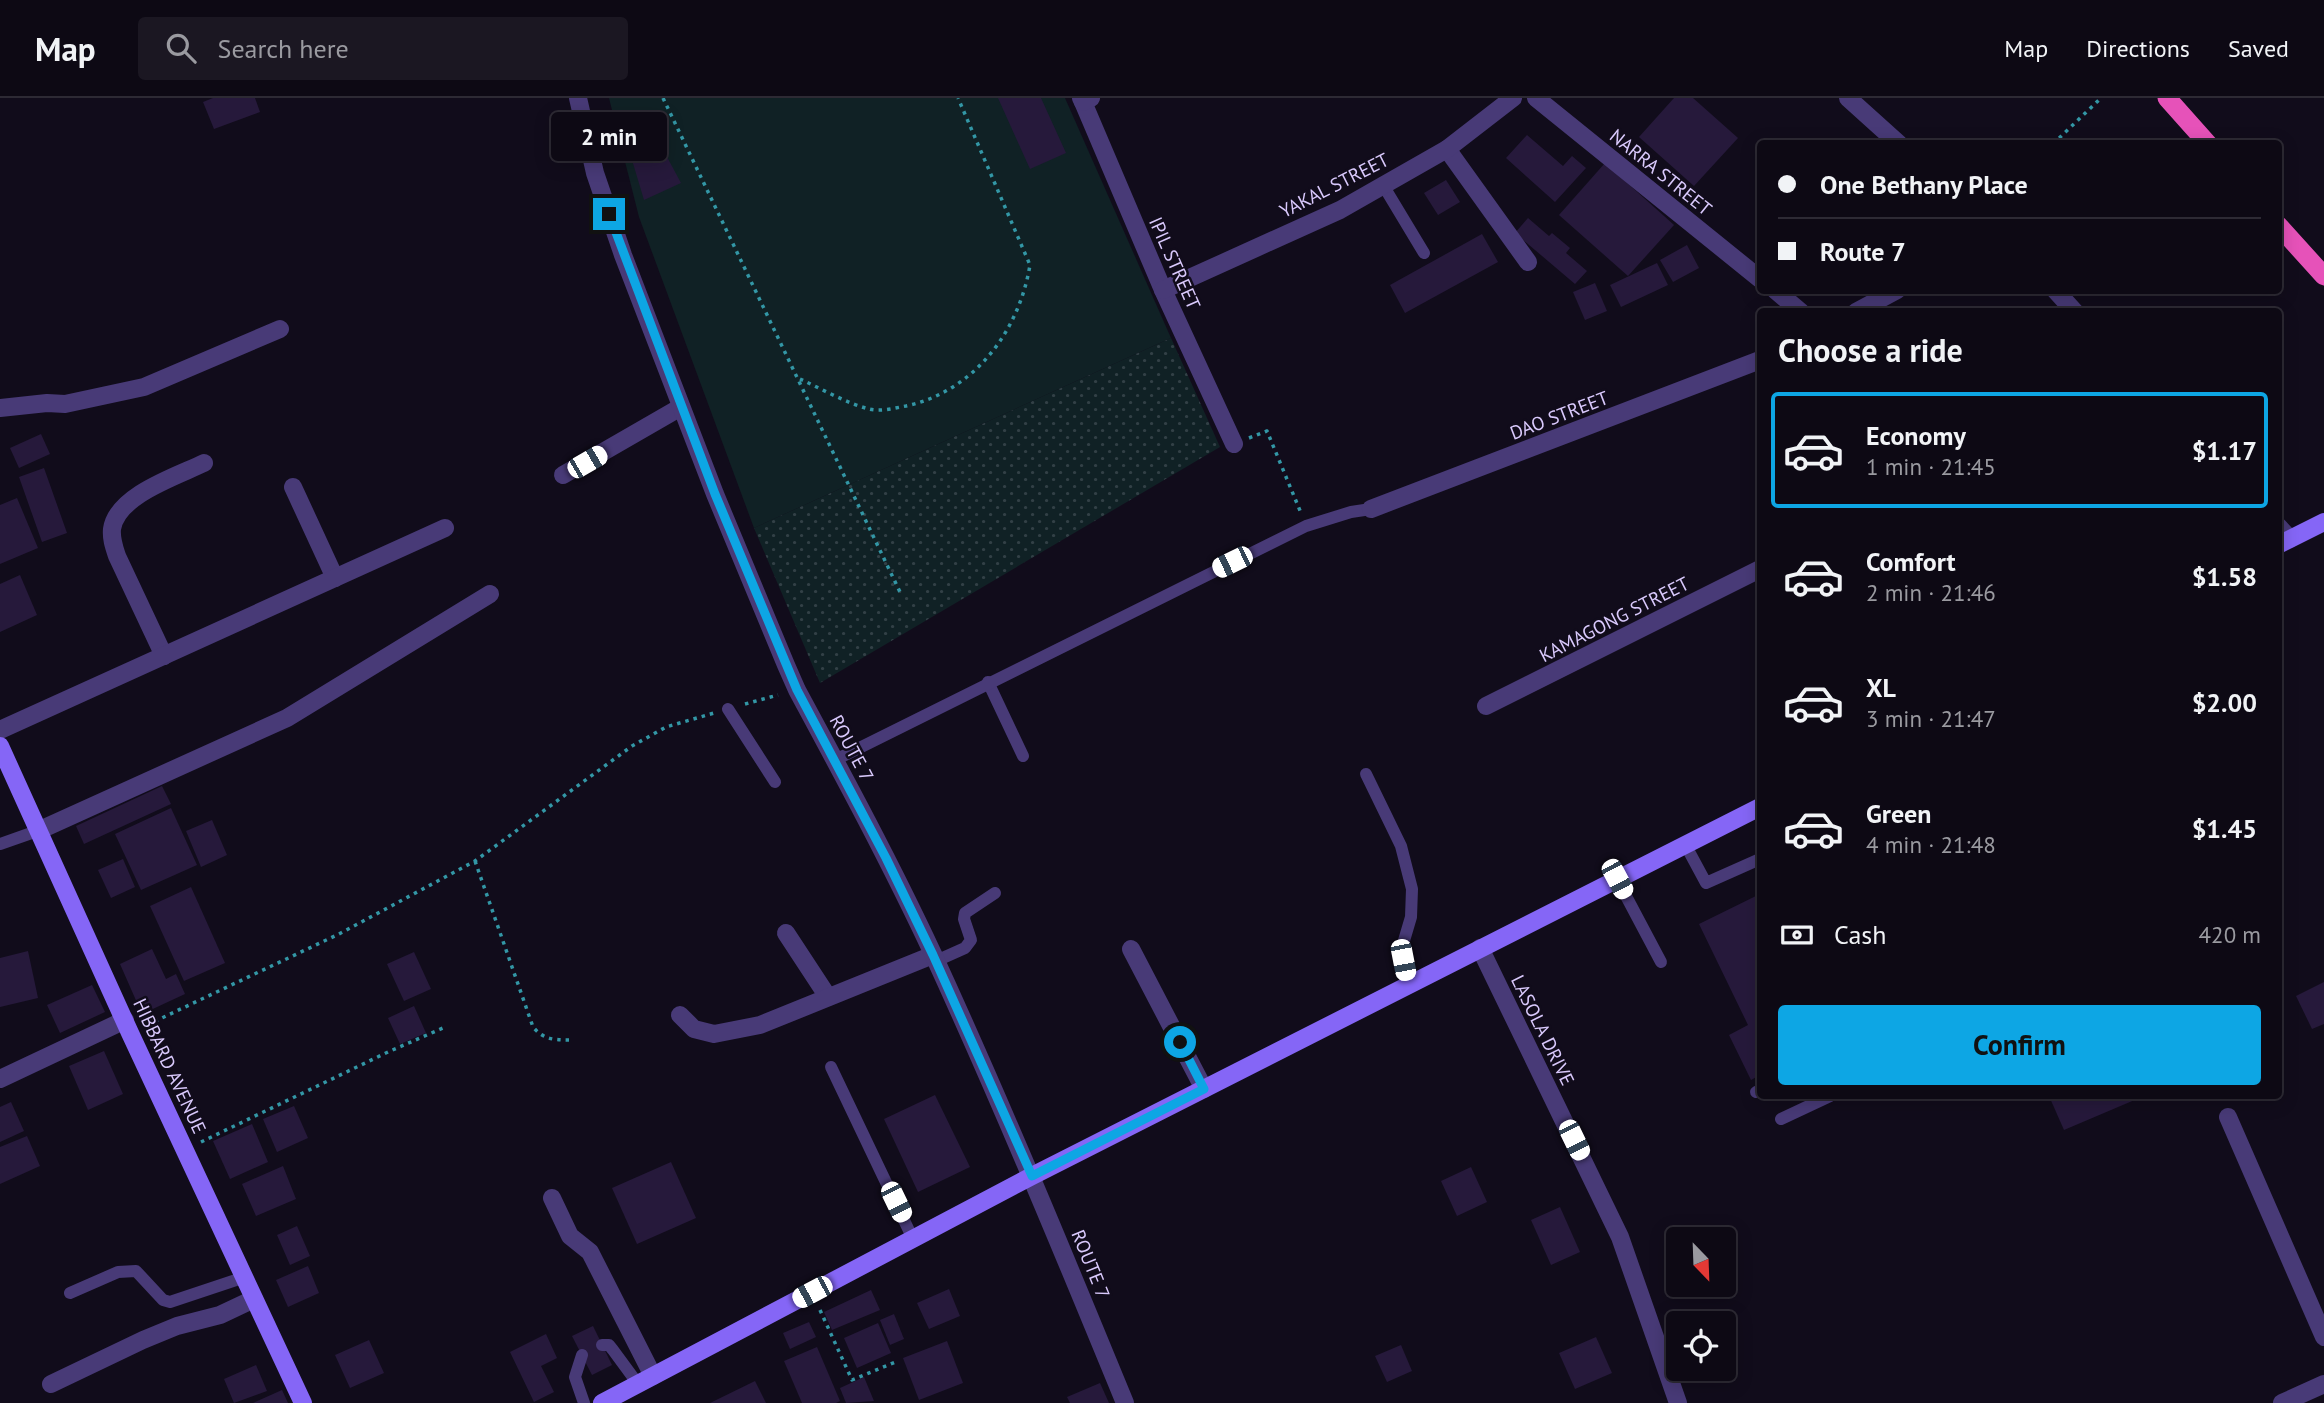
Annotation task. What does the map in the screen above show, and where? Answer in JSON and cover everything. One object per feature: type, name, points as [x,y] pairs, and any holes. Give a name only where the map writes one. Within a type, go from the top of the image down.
[{"type":"highway","points":[[2166,98],[2204,140]]},
{"type":"highway","points":[[2282,229],[2324,276]]},
{"type":"main road","points":[[2282,537],[2324,522]]},
{"type":"main road","name":"HIBBARD AVENUE","points":[[0,746],[303,1403]]},
{"type":"main road","points":[[602,1403],[1032,1176],[1757,808]]},
{"type":"street","name":"ROUTE 7","points":[[578,98],[599,185],[623,256],[715,494],[797,690],[934,958],[1032,1176],[1125,1403]]},
{"type":"street","name":"YAKAL STREET","points":[[1163,290],[1340,209],[1447,149],[1513,98]]},
{"type":"street","name":"NARRA STREET","points":[[1535,98],[1757,277]]},
{"type":"street","points":[[1848,98],[1895,140]]},
{"type":"street","name":"IPIL STREET","points":[[1085,99],[1163,290],[1234,444]]},
{"type":"street","points":[[1447,149],[1528,262]]},
{"type":"street","points":[[1780,294],[1796,308]]},
{"type":"street","points":[[1863,308],[1890,294]]},
{"type":"street","points":[[2059,294],[2071,308]]},
{"type":"street","points":[[0,408],[47,403],[65,404],[144,387],[280,330]]},
{"type":"street","name":"DAO STREET","points":[[1371,509],[1757,360]]},
{"type":"street","points":[[563,475],[681,407]]},
{"type":"street","points":[[164,656],[117,556],[112,540],[112,527],[128,502],[204,463]]},
{"type":"street","points":[[293,487],[335,578]]},
{"type":"street","points":[[0,730],[445,528]]},
{"type":"street","name":"KAMAGONG STREET","points":[[1486,706],[1757,570]]},
{"type":"street","points":[[40,830],[287,718],[490,594]]},
{"type":"street","points":[[786,933],[828,998]]},
{"type":"street","name":"LASOLA DRIVE","points":[[1480,948],[1620,1237],[1678,1403]]},
{"type":"street","points":[[1131,949],[1204,1089]]},
{"type":"street","points":[[680,1014],[694,1030],[714,1034],[761,1025],[934,958]]},
{"type":"street","points":[[0,1079],[128,1026]]},
{"type":"street","points":[[2228,1117],[2324,1337]]},
{"type":"street","points":[[552,1198],[570,1236],[590,1252],[646,1380]]},
{"type":"street","points":[[51,1384],[143,1340],[177,1326],[220,1315],[254,1299]]},
{"type":"street","points":[[2291,1401],[2324,1384]]},
{"type":"lane","points":[[1382,185],[1424,253]]},
{"type":"lane","points":[[835,760],[1306,526],[1351,512],[1371,509]]},
{"type":"lane","points":[[988,682],[1023,756]]},
{"type":"lane","points":[[728,709],[775,782]]},
{"type":"lane","points":[[1366,774],[1401,846],[1412,889],[1411,917],[1403,944],[1408,985]]},
{"type":"lane","points":[[0,844],[40,830]]},
{"type":"lane","points":[[1685,844],[1706,883],[1757,860]]},
{"type":"lane","points":[[1617,879],[1661,962]]},
{"type":"lane","points":[[934,958],[965,948],[971,940],[964,919],[965,913],[995,893]]},
{"type":"lane","points":[[831,1067],[913,1239]]},
{"type":"lane","points":[[1781,1119],[1824,1099]]},
{"type":"lane","points":[[70,1293],[118,1272],[136,1270],[163,1300],[170,1302],[245,1277]]},
{"type":"lane","points":[[602,1345],[609,1345],[646,1380]]},
{"type":"lane","points":[[582,1355],[575,1377],[584,1403]]},
{"type":"path","points":[[663,98],[900,592]]},
{"type":"path","points":[[798,378],[871,410],[913,404],[933,397],[969,376],[999,345],[1011,326],[1023,296],[1030,265],[958,98]]},
{"type":"path","points":[[2057,140],[2101,98]]},
{"type":"path","points":[[1234,444],[1267,431],[1306,526]]},
{"type":"path","points":[[128,1026],[339,933],[475,861],[632,746],[666,727],[797,690]]},
{"type":"path","points":[[475,861],[533,1027],[540,1035],[552,1040],[569,1040]]},
{"type":"path","points":[[185,1150],[443,1028]]},
{"type":"path","points":[[812,1292],[852,1380],[898,1361]]},
{"type":"shaded area","points":[[609,98],[1065,98],[1171,338],[754,528],[639,217]]},
{"type":"shaded area","points":[[1171,338],[1220,447],[820,683],[754,528]]},
{"type":"building","points":[[213,98],[255,98],[260,112],[214,129],[203,102]]},
{"type":"building","points":[[998,98],[1041,98],[1066,153],[1030,169]]},
{"type":"building","points":[[1674,98],[1693,98],[1738,138],[1694,186],[1639,137]]},
{"type":"building","points":[[652,129],[681,183],[644,200],[626,140]]},
{"type":"building","points":[[1527,135],[1563,166],[1572,156],[1586,168],[1555,202],[1506,158]]},
{"type":"building","points":[[1605,163],[1674,225],[1628,276],[1559,215]]},
{"type":"building","points":[[1446,180],[1460,202],[1438,215],[1424,193]]},
{"type":"building","points":[[1528,218],[1549,236],[1552,233],[1570,248],[1566,253],[1587,271],[1575,284],[1515,233]]},
{"type":"building","points":[[1482,234],[1498,262],[1405,313],[1390,285]]},
{"type":"building","points":[[1687,245],[1699,268],[1673,282],[1660,260]]},
{"type":"building","points":[[1657,263],[1668,285],[1621,307],[1610,285]]},
{"type":"building","points":[[1595,283],[1607,311],[1585,320],[1573,292]]},
{"type":"building","points":[[41,434],[50,454],[19,468],[10,448]]},
{"type":"building","points":[[44,468],[67,533],[42,542],[19,477]]},
{"type":"building","points":[[17,498],[38,548],[0,564],[0,505]]},
{"type":"building","points":[[20,575],[37,615],[0,632],[0,584]]},
{"type":"building","points":[[162,786],[171,804],[84,844],[76,826]]},
{"type":"building","points":[[171,808],[197,865],[141,890],[115,834]]},
{"type":"building","points":[[212,820],[227,855],[201,867],[186,831]]},
{"type":"building","points":[[123,859],[135,887],[111,898],[98,870]]},
{"type":"building","points":[[191,887],[225,963],[184,981],[150,906]]},
{"type":"building","points":[[1757,895],[1757,1077],[1751,1080],[1729,1035],[1748,1025],[1699,924]]},
{"type":"building","points":[[152,949],[166,979],[176,974],[185,994],[142,1014],[120,964]]},
{"type":"building","points":[[28,951],[38,998],[0,1007],[0,958]]},
{"type":"building","points":[[414,952],[431,989],[404,1001],[387,964]]},
{"type":"building","points":[[2324,982],[2324,1024],[2312,1029],[2296,996]]},
{"type":"building","points":[[92,985],[105,1012],[60,1033],[47,1005]]},
{"type":"building","points":[[414,1006],[426,1033],[400,1044],[388,1018]]},
{"type":"building","points":[[104,1051],[123,1094],[88,1110],[69,1066]]},
{"type":"building","points":[[935,1095],[970,1167],[918,1192],[884,1119]]},
{"type":"building","points":[[2050,1099],[2137,1099],[2064,1130]]},
{"type":"building","points":[[11,1102],[24,1131],[0,1142],[0,1107]]},
{"type":"building","points":[[294,1106],[308,1138],[277,1152],[263,1119]]},
{"type":"building","points":[[252,1124],[268,1162],[230,1179],[213,1141]]},
{"type":"building","points":[[27,1136],[40,1166],[0,1184],[0,1147]]},
{"type":"building","points":[[671,1162],[696,1218],[637,1244],[612,1188]]},
{"type":"building","points":[[283,1166],[296,1199],[256,1216],[242,1184]]},
{"type":"building","points":[[1471,1167],[1487,1202],[1457,1216],[1441,1181]]},
{"type":"building","points":[[1560,1207],[1580,1252],[1551,1265],[1531,1220]]},
{"type":"building","points":[[297,1226],[310,1256],[290,1265],[277,1235]]},
{"type":"building","points":[[308,1266],[319,1293],[288,1307],[276,1280]]},
{"type":"building","points":[[949,1289],[960,1316],[929,1329],[917,1303]]},
{"type":"building","points":[[871,1290],[880,1310],[832,1330],[824,1312]]},
{"type":"building","points":[[894,1314],[904,1339],[890,1345],[880,1320]]},
{"type":"building","points":[[809,1322],[816,1337],[790,1349],[783,1333]]},
{"type":"building","points":[[878,1323],[891,1353],[857,1368],[844,1338]]},
{"type":"building","points":[[593,1326],[612,1365],[592,1375],[572,1336]]},
{"type":"building","points":[[546,1334],[557,1358],[541,1366],[554,1392],[534,1402],[510,1352]]},
{"type":"building","points":[[1596,1337],[1612,1373],[1575,1389],[1559,1353]]},
{"type":"building","points":[[369,1340],[384,1373],[350,1388],[335,1355]]},
{"type":"building","points":[[947,1341],[963,1383],[919,1400],[903,1358]]},
{"type":"building","points":[[1401,1345],[1412,1371],[1387,1382],[1375,1356]]},
{"type":"building","points":[[817,1347],[840,1401],[836,1403],[802,1403],[784,1361]]},
{"type":"building","points":[[256,1365],[267,1391],[234,1403],[224,1379]]},
{"type":"building","points":[[864,1377],[874,1401],[846,1403],[840,1388]]},
{"type":"building","points":[[755,1381],[766,1403],[710,1403]]},
{"type":"building","points":[[1100,1383],[1109,1403],[1070,1403],[1067,1397]]},
{"type":"building","points":[[282,1390],[288,1403],[253,1403]]},
{"type":"route","points":[[609,214],[715,494],[797,690],[886,858],[933,955],[1032,1176],[1204,1089],[1180,1042]]}]
